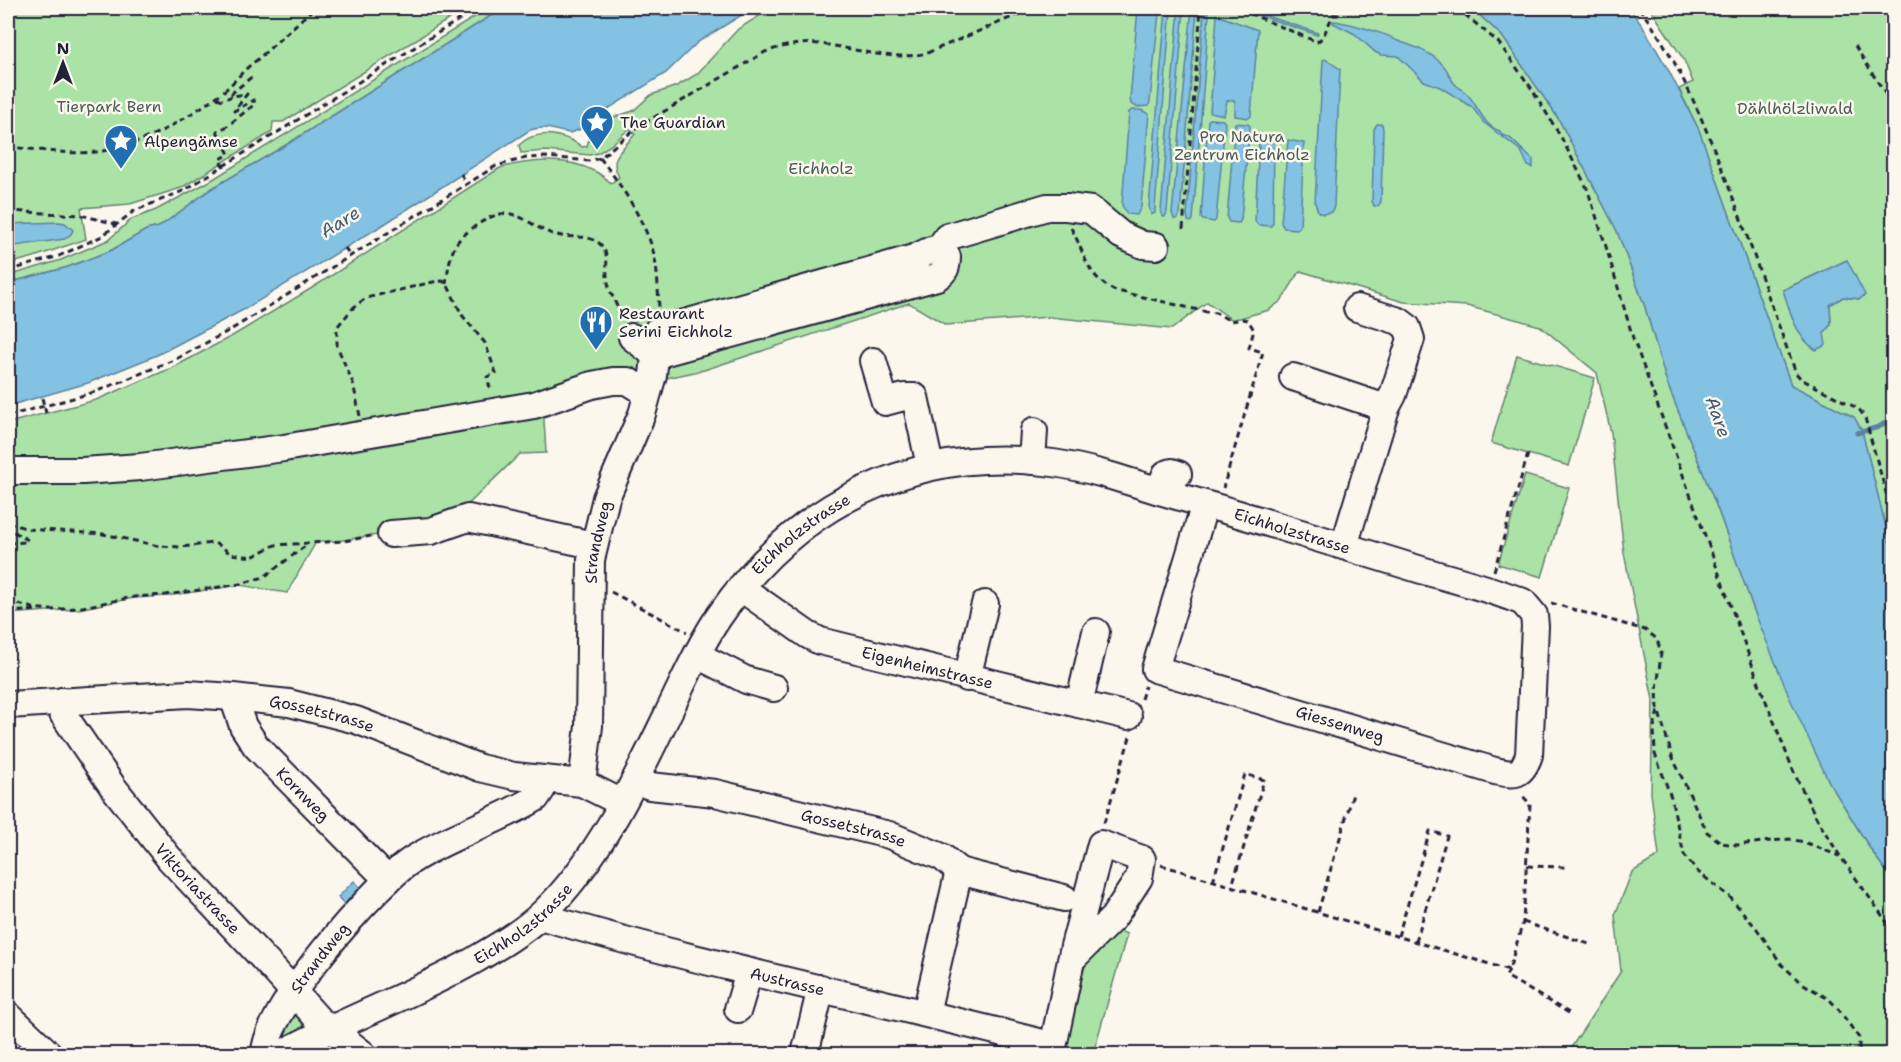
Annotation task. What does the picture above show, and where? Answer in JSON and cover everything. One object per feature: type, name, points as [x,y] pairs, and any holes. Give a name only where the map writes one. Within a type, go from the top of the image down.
[{"type":"street","points":[[632,337],[937,277],[944,273],[946,266],[946,257],[938,249],[946,237],[1047,207],[1090,210],[1121,235],[1143,245],[1156,246]]},
{"type":"street","points":[[1344,546],[1386,408],[1411,339],[1407,327],[1399,321],[1358,308]]},
{"type":"street","name":"Strandweg","points":[[582,783],[589,726],[593,545],[606,498],[642,414],[652,375],[657,333]]},
{"type":"street","points":[[873,361],[885,402],[926,393],[930,466]]},
{"type":"street","points":[[1293,377],[1386,408]]},
{"type":"street","points":[[8,471],[83,471],[284,448],[549,402],[592,385],[613,381],[628,381],[647,393]]},
{"type":"street","points":[[1032,461],[1034,431]]},
{"type":"street","name":"Eichholzstrasse","points":[[281,1054],[431,984],[491,951],[540,916],[575,876],[622,803],[700,648],[741,588],[775,550],[798,530],[844,498],[872,485],[930,466],[975,460],[1032,461],[1169,482],[1211,506],[1523,602]]},
{"type":"street","points":[[1155,669],[1211,506]]},
{"type":"street","points":[[391,534],[431,531],[468,518],[593,545]]},
{"type":"street","name":"Eigenheimstrasse","points":[[741,588],[814,639],[1133,718]]},
{"type":"street","name":"Giessenweg","points":[[1155,669],[1495,771],[1512,774],[1525,767],[1529,756],[1535,626],[1534,615],[1523,602]]},
{"type":"street","points":[[967,678],[985,604]]},
{"type":"street","points":[[1079,704],[1096,632]]},
{"type":"street","points":[[700,648],[746,680],[774,687]]},
{"type":"street","name":"Gossetstrasse","points":[[8,705],[188,694],[289,703],[356,720],[480,768],[514,776],[582,783],[622,803]]},
{"type":"street","name":"Kornweg","points":[[233,697],[243,726],[256,746],[388,880]]},
{"type":"street","name":"Viktoriastrasse","points":[[62,701],[63,714],[113,787],[169,858],[318,1019],[363,1054]]},
{"type":"street","name":"Strandweg","points":[[265,1054],[268,1037],[294,992],[341,932],[388,880],[413,859],[536,798],[542,789],[544,780]]},
{"type":"street","name":"Gossetstrasse","points":[[635,781],[650,786],[715,793],[889,835],[942,857],[959,871],[1064,898]]},
{"type":"street","points":[[1044,1048],[1055,1037],[1072,953],[1101,844],[1142,859],[1139,878],[1113,918],[1072,953]]},
{"type":"street","points":[[926,1013],[959,871]]},
{"type":"street","points":[[1072,953],[1108,896]]},
{"type":"street","name":"Austrasse","points":[[540,916],[749,972],[926,1013],[1044,1048]]},
{"type":"street","points":[[738,1009],[749,972]]},
{"type":"street","points":[[805,1054],[821,988]]},
{"type":"street","points":[[8,1015],[49,1054]]},
{"type":"path","points":[[8,147],[94,152],[131,146],[230,88],[246,67],[257,60],[314,8]]},
{"type":"path","points":[[8,271],[59,256],[102,236],[134,211],[183,191],[478,8]]},
{"type":"path","points":[[496,8],[500,12]]},
{"type":"path","points":[[8,416],[95,392],[174,360],[232,329],[496,166],[508,161],[546,157],[590,161],[600,159],[636,128],[744,63],[774,49],[802,43],[821,44],[881,56],[912,57],[927,53],[1034,8]]},
{"type":"path","points":[[1183,229],[1201,8]]},
{"type":"path","points":[[1229,8],[1244,11],[1317,42],[1323,37],[1334,15],[1343,15]]},
{"type":"path","points":[[1457,8],[1498,42],[1532,88],[1587,188],[1633,338],[1760,686],[1796,775],[1818,821],[1893,932]]},
{"type":"path","points":[[1639,8],[1677,65],[1696,105],[1736,202],[1796,373],[1801,379],[1858,409],[1870,434],[1893,521]]},
{"type":"path","points":[[1855,46],[1888,99],[1893,93]]},
{"type":"path","points":[[231,96],[254,75]]},
{"type":"path","points":[[216,98],[223,100],[231,96],[247,94],[234,111],[255,101],[255,104],[226,127],[217,131],[229,154],[219,160],[224,167]]},
{"type":"path","points":[[600,159],[628,200],[651,245],[657,270],[657,333]]},
{"type":"path","points":[[461,174],[467,183]]},
{"type":"path","points":[[1059,207],[1073,231],[1088,268],[1099,282],[1113,290],[1216,313],[1231,321],[1248,320],[1254,330],[1249,348],[1263,352],[1211,506]]},
{"type":"path","points":[[8,211],[81,214],[116,224]]},
{"type":"path","points":[[446,284],[452,254],[459,240],[495,214],[509,214],[557,236],[591,239],[601,244],[607,254],[607,278],[632,337]]},
{"type":"path","points":[[345,248],[351,256]]},
{"type":"path","points":[[363,435],[354,383],[337,346],[337,327],[354,307],[366,298],[433,282],[443,281],[446,284],[462,315],[485,342],[495,365],[496,373],[487,377],[497,412]]},
{"type":"path","points":[[42,398],[46,413]]},
{"type":"path","points":[[1488,590],[1528,454]]},
{"type":"path","points":[[8,543],[28,540],[9,529],[8,522],[27,529],[103,534],[159,546],[182,547],[213,543],[231,554],[252,557],[275,545],[344,541],[391,534]]},
{"type":"path","points":[[8,612],[77,608],[126,598],[166,595],[256,580],[309,543]]},
{"type":"path","points":[[591,581],[700,648]]},
{"type":"path","points":[[8,602],[50,610]]},
{"type":"path","points":[[1523,602],[1546,602],[1652,634],[1660,645],[1658,709],[1671,756],[1707,832],[1722,843],[1737,845],[1789,839],[1804,842],[1840,856]]},
{"type":"path","points":[[1101,844],[1100,835],[1133,718],[1147,681],[1155,669]]},
{"type":"path","points":[[1658,709],[1654,727],[1654,753],[1671,797],[1684,855],[1698,872],[1729,896],[1757,929],[1783,966],[1802,983],[1830,1000],[1839,1010],[1859,1038],[1859,1054]]},
{"type":"path","points":[[1214,881],[1245,774],[1264,780],[1232,886]]},
{"type":"path","points":[[1520,793],[1530,804],[1523,922],[1506,976],[1569,1013]]},
{"type":"path","points":[[1318,912],[1353,794]]},
{"type":"path","points":[[1398,936],[1430,831],[1447,836],[1416,942]]},
{"type":"path","points":[[1142,859],[1509,970]]},
{"type":"path","points":[[1527,866],[1563,867],[1563,873]]},
{"type":"path","points":[[1884,918],[1893,926]]},
{"type":"path","points":[[1523,922],[1588,944]]},
{"type":"green space","name":"Tierpark Bern","points":[[8,8],[467,8],[283,122],[273,122],[272,132],[181,188],[130,204],[81,208],[86,239],[8,264]]},
{"type":"green space","points":[[489,8],[503,8],[286,145],[211,189],[159,227],[146,230],[112,250],[68,267],[8,283],[8,276],[61,260],[108,240],[132,219],[156,210],[210,181]]},
{"type":"green space","points":[[772,8],[1472,8],[1502,36],[1558,118],[1617,231],[1645,307],[1667,383],[1718,510],[1755,613],[1829,782],[1893,881],[1893,1054],[1567,1054],[1621,971],[1615,915],[1632,872],[1659,856],[1651,793],[1653,700],[1624,553],[1611,433],[1597,373],[1540,326],[1467,306],[1404,302],[1300,271],[1282,300],[1269,310],[1231,319],[1207,302],[1172,329],[1049,317],[946,325],[909,303],[704,370],[543,404],[546,453],[520,454],[454,518],[391,533],[316,542],[287,593],[240,585],[166,596],[134,598],[78,609],[8,614],[8,423],[96,400],[174,367],[234,335],[312,288],[500,168],[523,163],[561,162],[585,167],[611,183],[619,177],[615,164],[618,154],[635,134],[630,128],[611,145],[590,155],[545,151],[521,153],[519,145],[538,135],[551,135],[565,138],[582,147],[587,146],[591,132],[611,118],[633,111],[651,95],[677,86],[697,74],[738,29]]},
{"type":"green space","name":"Dählhölzliwald","points":[[1650,8],[1893,8],[1893,556],[1862,431],[1854,417],[1791,385],[1699,130],[1679,89],[1693,82],[1684,60]],"holes":[[[1847,260],[1864,295],[1859,299],[1843,297],[1830,305],[1831,324],[1824,333],[1783,290]]]},
{"type":"green space","points":[[1517,355],[1595,378],[1569,466],[1491,443]]},
{"type":"green space","points":[[1525,475],[1569,488],[1542,577],[1498,564]]},
{"type":"green space","points":[[1113,929],[1127,934],[1093,1054],[1063,1054],[1087,957]]},
{"type":"green space","points":[[293,1004],[311,1023],[268,1046]]},
{"type":"water","name":"Aare","points":[[503,8],[753,8],[698,42],[666,73],[611,107],[586,127],[570,133],[546,128],[530,130],[386,223],[245,309],[157,355],[88,383],[8,406],[8,283],[68,267],[112,250],[146,230],[159,227],[211,189],[286,145]]},
{"type":"water","points":[[1138,8],[1156,8],[1159,13],[1149,106],[1137,107],[1131,104],[1130,99]]},
{"type":"water","points":[[1166,8],[1171,8],[1155,213],[1151,215],[1149,207]]},
{"type":"water","points":[[1179,8],[1184,8],[1167,212],[1163,217],[1161,211]]},
{"type":"water","points":[[1192,8],[1197,9],[1180,214],[1177,219],[1174,219],[1172,213]]},
{"type":"water","points":[[1238,8],[1244,8],[1318,33],[1317,35]]},
{"type":"water","name":"Aare","points":[[1472,8],[1629,8],[1642,25],[1669,71],[1699,130],[1791,385],[1854,417],[1862,431],[1893,556],[1893,881],[1829,782],[1791,701],[1667,383],[1645,307],[1617,231],[1558,118],[1502,36]]},
{"type":"water","points":[[1207,10],[1209,15],[1193,220],[1191,222],[1188,221],[1187,215],[1204,12]]},
{"type":"water","points":[[1217,15],[1258,30],[1249,118],[1235,116],[1234,100],[1227,101],[1224,115],[1210,112]]},
{"type":"water","points":[[1333,21],[1388,36],[1433,56],[1444,66],[1452,81],[1468,95],[1489,125],[1500,131],[1502,135],[1509,137],[1533,160],[1533,168],[1528,166],[1521,151],[1483,122],[1472,107],[1440,87],[1424,81],[1398,56],[1381,55],[1375,52],[1355,34]]},
{"type":"water","points":[[1325,59],[1340,69],[1334,206],[1332,212],[1323,214],[1318,212],[1315,202],[1323,60]]},
{"type":"water","points":[[1141,110],[1149,114],[1141,207],[1137,215],[1127,214],[1122,205],[1129,112]]},
{"type":"water","points":[[1208,120],[1223,120],[1225,123],[1214,222],[1201,218]]},
{"type":"water","points":[[1235,123],[1250,126],[1239,223],[1229,222],[1227,218]]},
{"type":"water","points":[[1377,124],[1382,124],[1383,129],[1381,202],[1378,206],[1374,206],[1372,201],[1374,129]]},
{"type":"water","points":[[1261,137],[1274,139],[1273,223],[1271,226],[1258,225],[1255,221]]},
{"type":"water","points":[[1288,140],[1304,143],[1300,226],[1297,229],[1284,228],[1281,223]]},
{"type":"water","points":[[65,223],[73,230],[65,239],[8,247],[8,224]]},
{"type":"water","points":[[1847,260],[1865,295],[1860,299],[1843,297],[1830,305],[1831,324],[1824,333],[1826,345],[1816,350],[1803,339],[1791,315],[1783,290]]},
{"type":"water","points":[[354,881],[361,888],[351,903],[345,905],[338,897]]},
{"type":"waterway","points":[[1857,433],[1879,427],[1894,417]]},
{"type":"place","name":"The Guardian","points":[[597,151]]},
{"type":"place","name":"Alpengämse","points":[[121,170]]},
{"type":"place","name":"Restaurant Serini Eichholz","points":[[596,351]]},
{"type":"park label","name":"Pro Natura Zentrum Eichholz","points":[[1242,145]]},
{"type":"park label","name":"Eichholz","points":[[821,168]]}]
